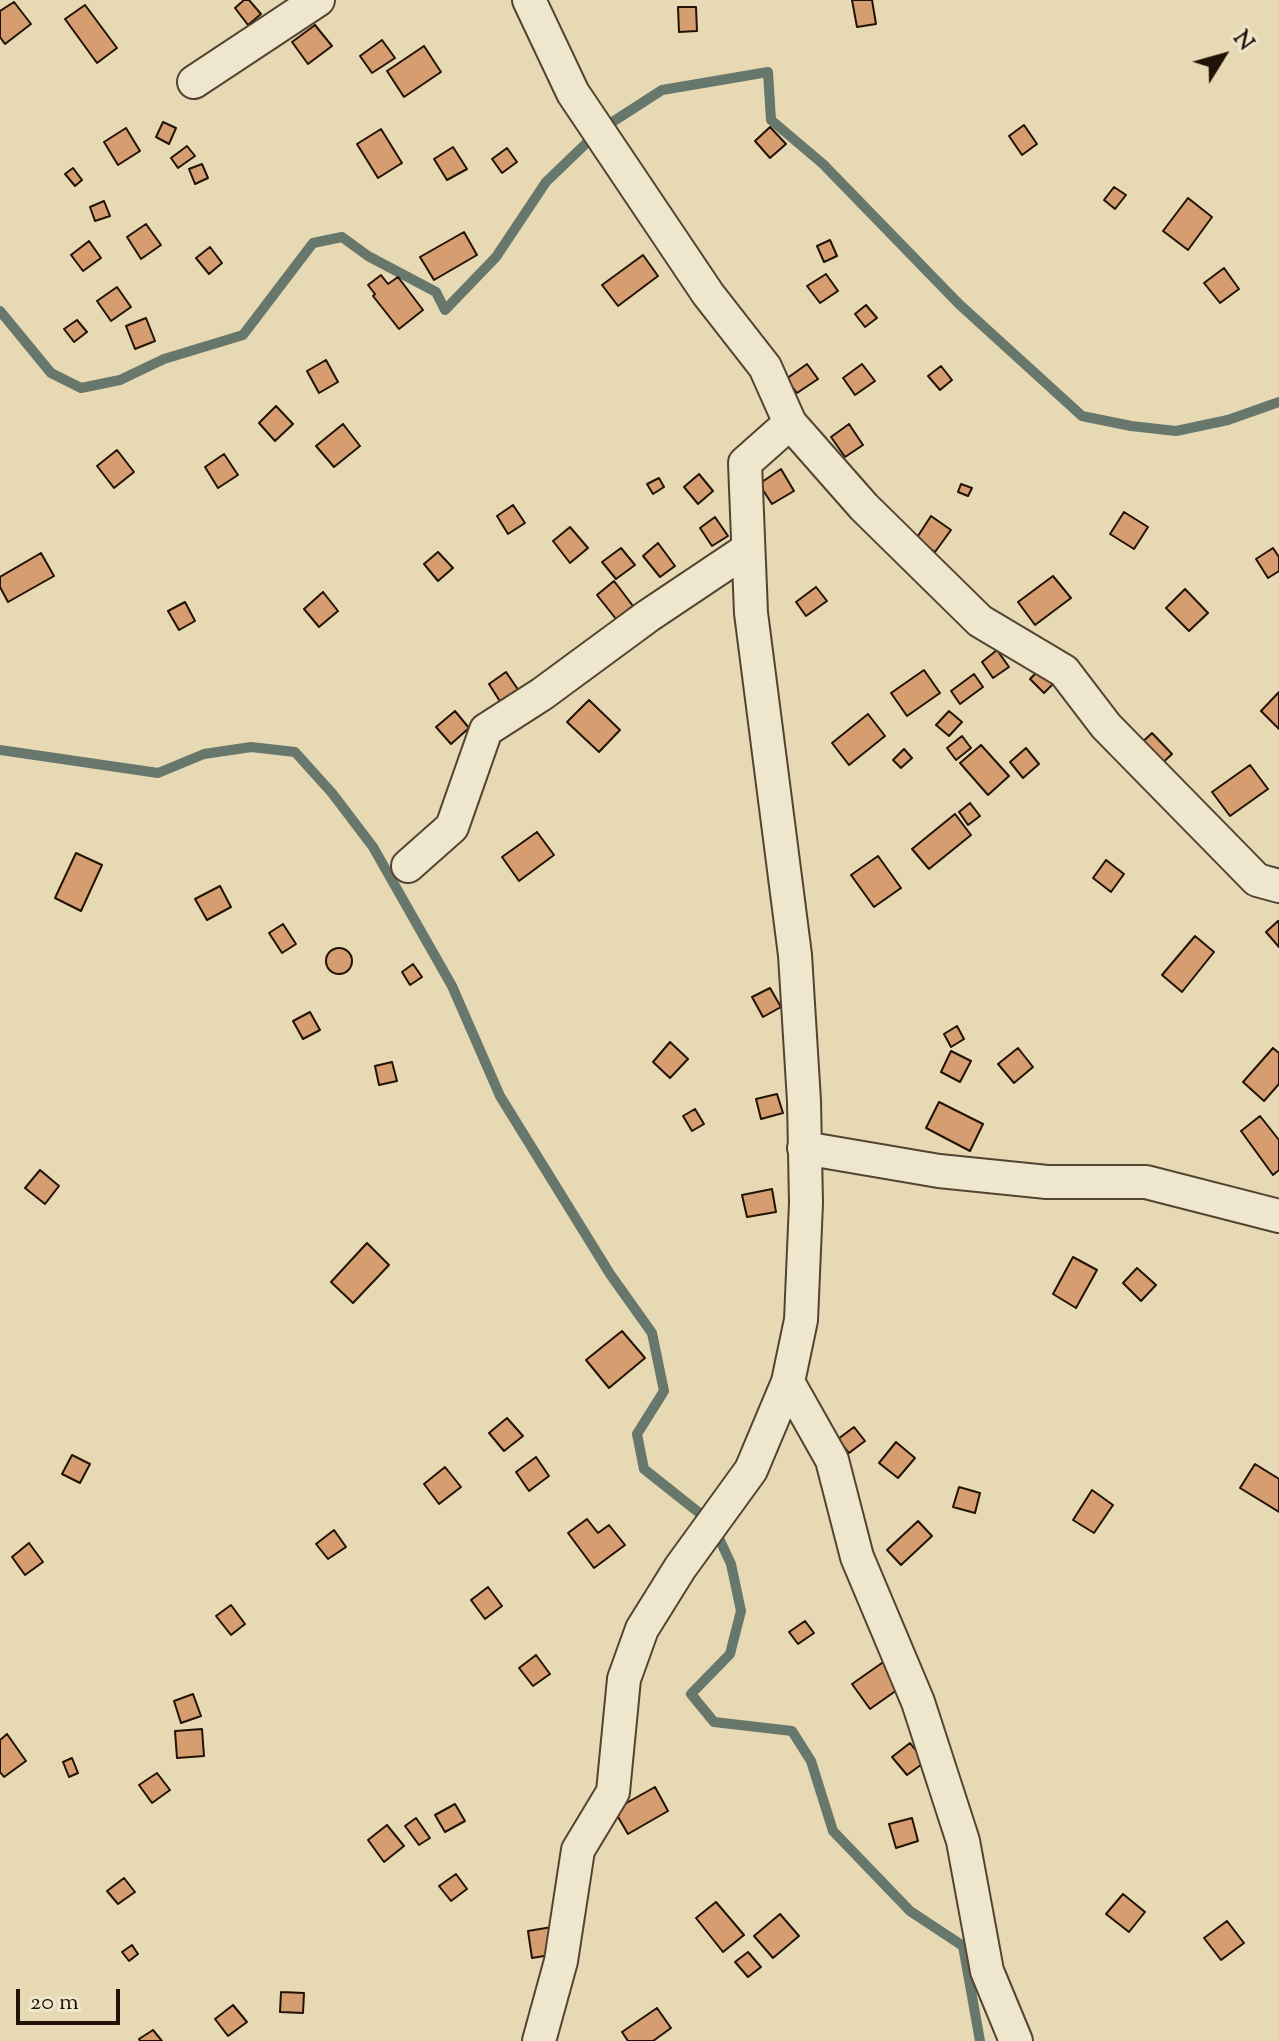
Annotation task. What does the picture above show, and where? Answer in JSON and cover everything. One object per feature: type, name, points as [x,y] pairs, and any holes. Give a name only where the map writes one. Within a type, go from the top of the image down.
[{"type":"street","points":[[194,82],[318,0]]},
{"type":"street","points":[[529,0],[573,93],[708,294],[765,367],[790,423],[864,507],[980,621],[1064,671],[1106,726],[1257,880],[1279,886]]},
{"type":"street","points":[[539,2041],[561,1961],[578,1850],[613,1792],[624,1679],[642,1629],[680,1568],[751,1470],[788,1382],[801,1320],[806,1203],[795,955],[751,613],[745,463],[790,423]]},
{"type":"street","points":[[408,866],[452,827],[486,730],[748,549]]},
{"type":"street","points":[[804,1148],[939,1171],[1047,1182],[1146,1182],[1279,1216]]},
{"type":"street","points":[[788,1382],[832,1460],[857,1557],[918,1702],[963,1841],[987,1971],[1016,2041]]},
{"type":"building","points":[[244,0],[249,0],[261,14],[248,25],[235,8]]},
{"type":"building","points":[[852,0],[872,0],[876,24],[857,27]]},
{"type":"building","points":[[14,2],[31,24],[5,44],[0,37],[0,11]]},
{"type":"building","points":[[85,5],[117,48],[97,63],[65,19]]},
{"type":"building","points":[[678,7],[696,7],[697,31],[679,32]]},
{"type":"building","points":[[315,25],[332,46],[308,64],[292,42]]},
{"type":"building","points":[[382,40],[395,58],[372,73],[360,56]]},
{"type":"building","points":[[424,46],[441,72],[404,97],[387,71]]},
{"type":"building","points":[[163,122],[176,128],[169,144],[156,137]]},
{"type":"building","points":[[1024,125],[1037,144],[1022,155],[1009,136]]},
{"type":"building","points":[[770,127],[786,144],[770,158],[755,141]]},
{"type":"building","points":[[126,128],[140,151],[118,165],[104,142]]},
{"type":"building","points":[[381,129],[402,163],[378,178],[357,144]]},
{"type":"building","points":[[187,146],[195,156],[178,168],[171,158]]},
{"type":"building","points":[[453,147],[467,169],[447,180],[434,159]]},
{"type":"building","points":[[507,148],[517,162],[502,173],[492,159]]},
{"type":"building","points":[[202,164],[208,178],[195,184],[189,169]]},
{"type":"building","points":[[73,168],[82,180],[75,186],[65,174]]},
{"type":"building","points":[[1114,187],[1126,195],[1115,209],[1104,200]]},
{"type":"building","points":[[1188,198],[1212,217],[1188,250],[1163,231]]},
{"type":"building","points":[[104,201],[110,216],[95,221],[90,207]]},
{"type":"building","points":[[146,224],[161,245],[141,259],[127,237]]},
{"type":"building","points":[[464,232],[477,255],[434,280],[420,257]]},
{"type":"building","points":[[830,240],[837,256],[824,262],[817,246]]},
{"type":"building","points":[[89,241],[101,258],[83,271],[71,255]]},
{"type":"building","points":[[210,247],[222,263],[209,274],[196,258]]},
{"type":"building","points":[[643,255],[658,276],[618,306],[602,285]]},
{"type":"building","points":[[1224,268],[1239,289],[1220,303],[1204,283]]},
{"type":"building","points":[[826,274],[838,291],[820,303],[807,286]]},
{"type":"building","points":[[381,275],[388,284],[398,277],[423,310],[399,329],[368,285]]},
{"type":"building","points":[[117,287],[131,307],[111,321],[97,301]]},
{"type":"building","points":[[866,305],[877,318],[865,327],[855,314]]},
{"type":"building","points":[[146,318],[155,341],[135,349],[126,326]]},
{"type":"building","points":[[77,320],[87,332],[74,342],[64,329]]},
{"type":"building","points":[[326,360],[338,382],[319,393],[307,371]]},
{"type":"building","points":[[807,364],[818,379],[797,393],[786,379]]},
{"type":"building","points":[[862,364],[875,381],[855,395],[843,378]]},
{"type":"building","points":[[941,366],[952,380],[940,390],[928,376]]},
{"type":"building","points":[[276,406],[293,424],[275,441],[259,423]]},
{"type":"building","points":[[343,424],[360,446],[334,467],[316,446]]},
{"type":"building","points":[[849,424],[863,445],[845,457],[831,437]]},
{"type":"building","points":[[117,450],[134,472],[114,488],[97,466]]},
{"type":"building","points":[[224,454],[238,475],[218,488],[205,467]]},
{"type":"building","points":[[781,469],[794,491],[772,504],[759,484]]},
{"type":"building","points":[[699,474],[713,491],[698,504],[684,487]]},
{"type":"building","points":[[659,478],[664,487],[653,494],[647,484]]},
{"type":"building","points":[[961,484],[972,488],[968,496],[958,492]]},
{"type":"building","points":[[513,505],[525,523],[508,534],[497,516]]},
{"type":"building","points":[[1124,512],[1148,527],[1134,549],[1110,534]]},
{"type":"building","points":[[931,516],[951,530],[935,552],[916,539]]},
{"type":"building","points":[[715,517],[728,536],[712,546],[700,528]]},
{"type":"building","points":[[570,527],[588,548],[570,563],[553,541]]},
{"type":"building","points":[[658,543],[675,566],[660,577],[643,556]]},
{"type":"building","points":[[621,548],[635,565],[616,579],[602,562]]},
{"type":"building","points":[[1273,548],[1279,557],[1279,571],[1268,578],[1256,559]]},
{"type":"building","points":[[438,552],[453,568],[438,581],[424,564]]},
{"type":"building","points":[[41,553],[54,576],[8,602],[0,587],[0,577]]},
{"type":"building","points":[[1053,576],[1071,598],[1035,625],[1018,602]]},
{"type":"building","points":[[614,581],[633,606],[616,619],[597,595]]},
{"type":"building","points":[[816,587],[827,601],[806,616],[796,602]]},
{"type":"building","points":[[1185,589],[1208,613],[1189,631],[1166,608]]},
{"type":"building","points":[[323,592],[338,611],[319,627],[304,609]]},
{"type":"building","points":[[185,602],[195,621],[179,630],[168,611]]},
{"type":"building","points":[[997,650],[1009,667],[993,678],[982,662]]},
{"type":"building","points":[[1042,667],[1056,681],[1044,693],[1030,679]]},
{"type":"building","points":[[924,670],[940,693],[907,716],[891,693]]},
{"type":"building","points":[[506,672],[519,691],[501,703],[489,684]]},
{"type":"building","points":[[974,674],[983,687],[960,704],[951,691]]},
{"type":"building","points":[[1279,692],[1279,729],[1261,711]]},
{"type":"building","points":[[589,700],[620,730],[599,752],[567,722]]},
{"type":"building","points":[[455,711],[469,728],[451,744],[436,727]]},
{"type":"building","points":[[949,711],[962,722],[949,736],[936,725]]},
{"type":"building","points":[[868,714],[885,736],[849,765],[832,743]]},
{"type":"building","points":[[1152,733],[1172,754],[1156,769],[1136,748]]},
{"type":"building","points":[[962,736],[971,748],[956,760],[947,748]]},
{"type":"building","points":[[981,745],[1009,776],[988,795],[960,763]]},
{"type":"building","points":[[1026,748],[1039,764],[1023,778],[1010,762]]},
{"type":"building","points":[[904,749],[912,758],[901,768],[893,760]]},
{"type":"building","points":[[1250,765],[1268,789],[1230,816],[1212,792]]},
{"type":"building","points":[[970,803],[980,816],[968,825],[959,812]]},
{"type":"building","points":[[955,814],[971,835],[929,869],[912,849]]},
{"type":"building","points":[[537,832],[554,855],[519,881],[502,857]]},
{"type":"building","points":[[76,853],[102,865],[81,911],[55,898]]},
{"type":"building","points":[[878,856],[901,888],[874,907],[851,875]]},
{"type":"building","points":[[1106,860],[1124,874],[1111,892],[1093,878]]},
{"type":"building","points":[[220,886],[231,907],[207,920],[195,899]]},
{"type":"building","points":[[1279,921],[1279,947],[1266,932]]},
{"type":"building","points":[[283,924],[296,944],[282,953],[269,933]]},
{"type":"building","points":[[1195,936],[1214,952],[1182,992],[1162,975]]},
{"type":"building","points":[[339,948],[349,951],[352,961],[349,971],[339,974],[329,971],[326,961],[329,951]]},
{"type":"building","points":[[413,964],[422,977],[410,985],[402,972]]},
{"type":"building","points":[[770,988],[781,1007],[763,1017],[752,997]]},
{"type":"building","points":[[310,1012],[320,1030],[303,1039],[293,1021]]},
{"type":"building","points":[[957,1026],[964,1039],[951,1047],[944,1034]]},
{"type":"building","points":[[670,1042],[688,1059],[670,1078],[653,1062]]},
{"type":"building","points":[[1018,1048],[1033,1067],[1014,1083],[998,1064]]},
{"type":"building","points":[[1273,1048],[1279,1053],[1279,1084],[1264,1101],[1243,1082]]},
{"type":"building","points":[[951,1051],[971,1061],[960,1082],[941,1072]]},
{"type":"building","points":[[392,1062],[397,1081],[379,1085],[375,1066]]},
{"type":"building","points":[[777,1094],[783,1113],[761,1119],[756,1099]]},
{"type":"building","points":[[939,1102],[983,1124],[970,1151],[926,1128]]},
{"type":"building","points":[[695,1109],[704,1124],[692,1131],[683,1116]]},
{"type":"building","points":[[1260,1116],[1279,1140],[1279,1170],[1273,1175],[1241,1131]]},
{"type":"building","points":[[40,1170],[59,1186],[45,1204],[25,1188]]},
{"type":"building","points":[[772,1189],[776,1212],[747,1217],[742,1195]]},
{"type":"building","points":[[367,1243],[389,1265],[353,1303],[331,1282]]},
{"type":"building","points":[[1073,1257],[1097,1270],[1076,1308],[1053,1294]]},
{"type":"building","points":[[1137,1268],[1156,1285],[1141,1301],[1123,1283]]},
{"type":"building","points":[[622,1331],[645,1358],[609,1388],[586,1360]]},
{"type":"building","points":[[507,1418],[523,1436],[504,1451],[489,1433]]},
{"type":"building","points":[[854,1427],[865,1441],[849,1453],[838,1439]]},
{"type":"building","points":[[896,1442],[915,1458],[898,1478],[879,1463]]},
{"type":"building","points":[[72,1455],[90,1464],[80,1483],[62,1474]]},
{"type":"building","points":[[536,1457],[549,1476],[529,1491],[516,1472]]},
{"type":"building","points":[[1255,1464],[1279,1479],[1279,1512],[1240,1488]]},
{"type":"building","points":[[445,1467],[461,1487],[439,1504],[424,1484]]},
{"type":"building","points":[[959,1487],[980,1493],[975,1513],[953,1507]]},
{"type":"building","points":[[1092,1490],[1113,1505],[1094,1533],[1073,1520]]},
{"type":"building","points":[[587,1519],[598,1533],[609,1525],[625,1545],[594,1568],[568,1533]]},
{"type":"building","points":[[918,1521],[932,1536],[901,1565],[887,1550]]},
{"type":"building","points":[[334,1530],[346,1547],[328,1559],[316,1544]]},
{"type":"building","points":[[29,1543],[43,1562],[25,1575],[12,1557]]},
{"type":"building","points":[[488,1587],[502,1606],[485,1619],[471,1600]]},
{"type":"building","points":[[231,1605],[245,1624],[231,1635],[216,1616]]},
{"type":"building","points":[[805,1621],[814,1633],[798,1644],[789,1632]]},
{"type":"building","points":[[536,1655],[550,1674],[533,1686],[519,1668]]},
{"type":"building","points":[[889,1658],[907,1683],[870,1709],[852,1684]]},
{"type":"building","points":[[193,1694],[201,1716],[181,1723],[174,1701]]},
{"type":"building","points":[[202,1729],[204,1756],[177,1758],[175,1731]]},
{"type":"building","points":[[7,1734],[26,1761],[4,1777],[0,1772],[0,1740]]},
{"type":"building","points":[[910,1743],[925,1762],[907,1775],[892,1757]]},
{"type":"building","points":[[72,1758],[78,1773],[69,1777],[63,1762]]},
{"type":"building","points":[[157,1773],[170,1790],[152,1803],[139,1785]]},
{"type":"building","points":[[655,1787],[668,1811],[628,1834],[614,1810]]},
{"type":"building","points":[[455,1804],[465,1821],[445,1832],[435,1815]]},
{"type":"building","points":[[416,1818],[430,1838],[419,1845],[405,1826]]},
{"type":"building","points":[[912,1818],[918,1841],[896,1848],[889,1824]]},
{"type":"building","points":[[387,1825],[404,1846],[384,1862],[368,1840]]},
{"type":"building","points":[[456,1874],[467,1889],[451,1901],[439,1886]]},
{"type":"building","points":[[124,1878],[135,1892],[118,1904],[107,1891]]},
{"type":"building","points":[[1123,1894],[1145,1912],[1129,1932],[1106,1914]]},
{"type":"building","points":[[716,1902],[744,1935],[723,1952],[696,1918]]},
{"type":"building","points":[[780,1914],[799,1936],[773,1958],[754,1936]]},
{"type":"building","points":[[1227,1921],[1244,1943],[1221,1960],[1204,1938]]},
{"type":"building","points":[[552,1927],[556,1954],[532,1958],[528,1931]]},
{"type":"building","points":[[132,1945],[138,1954],[129,1961],[122,1952]]},
{"type":"building","points":[[748,1952],[761,1967],[748,1977],[735,1962]]},
{"type":"building","points":[[281,1992],[304,1993],[303,2013],[280,2012]]},
{"type":"building","points":[[233,2005],[247,2022],[228,2036],[215,2019]]},
{"type":"building","points":[[657,2008],[671,2028],[653,2041],[628,2041],[622,2032]]},
{"type":"building","points":[[153,2030],[162,2041],[140,2041],[139,2039]]},
{"type":"waterway","points":[[0,311],[51,373],[81,388],[120,380],[164,359],[243,335],[313,243],[342,237],[368,256],[436,292],[445,310],[496,257],[546,182],[600,130],[662,90],[768,72],[771,120],[823,164],[959,304],[1082,416],[1176,431],[1228,420],[1279,402]]},
{"type":"waterway","points":[[0,750],[158,773],[204,754],[251,747],[295,752],[332,793],[373,847],[452,986],[500,1096],[610,1274],[652,1333],[664,1391],[637,1434],[644,1469],[712,1523],[731,1564],[741,1611],[730,1654],[691,1694],[714,1722],[792,1731],[811,1761],[833,1831],[910,1911],[963,1946],[980,2041]]}]
